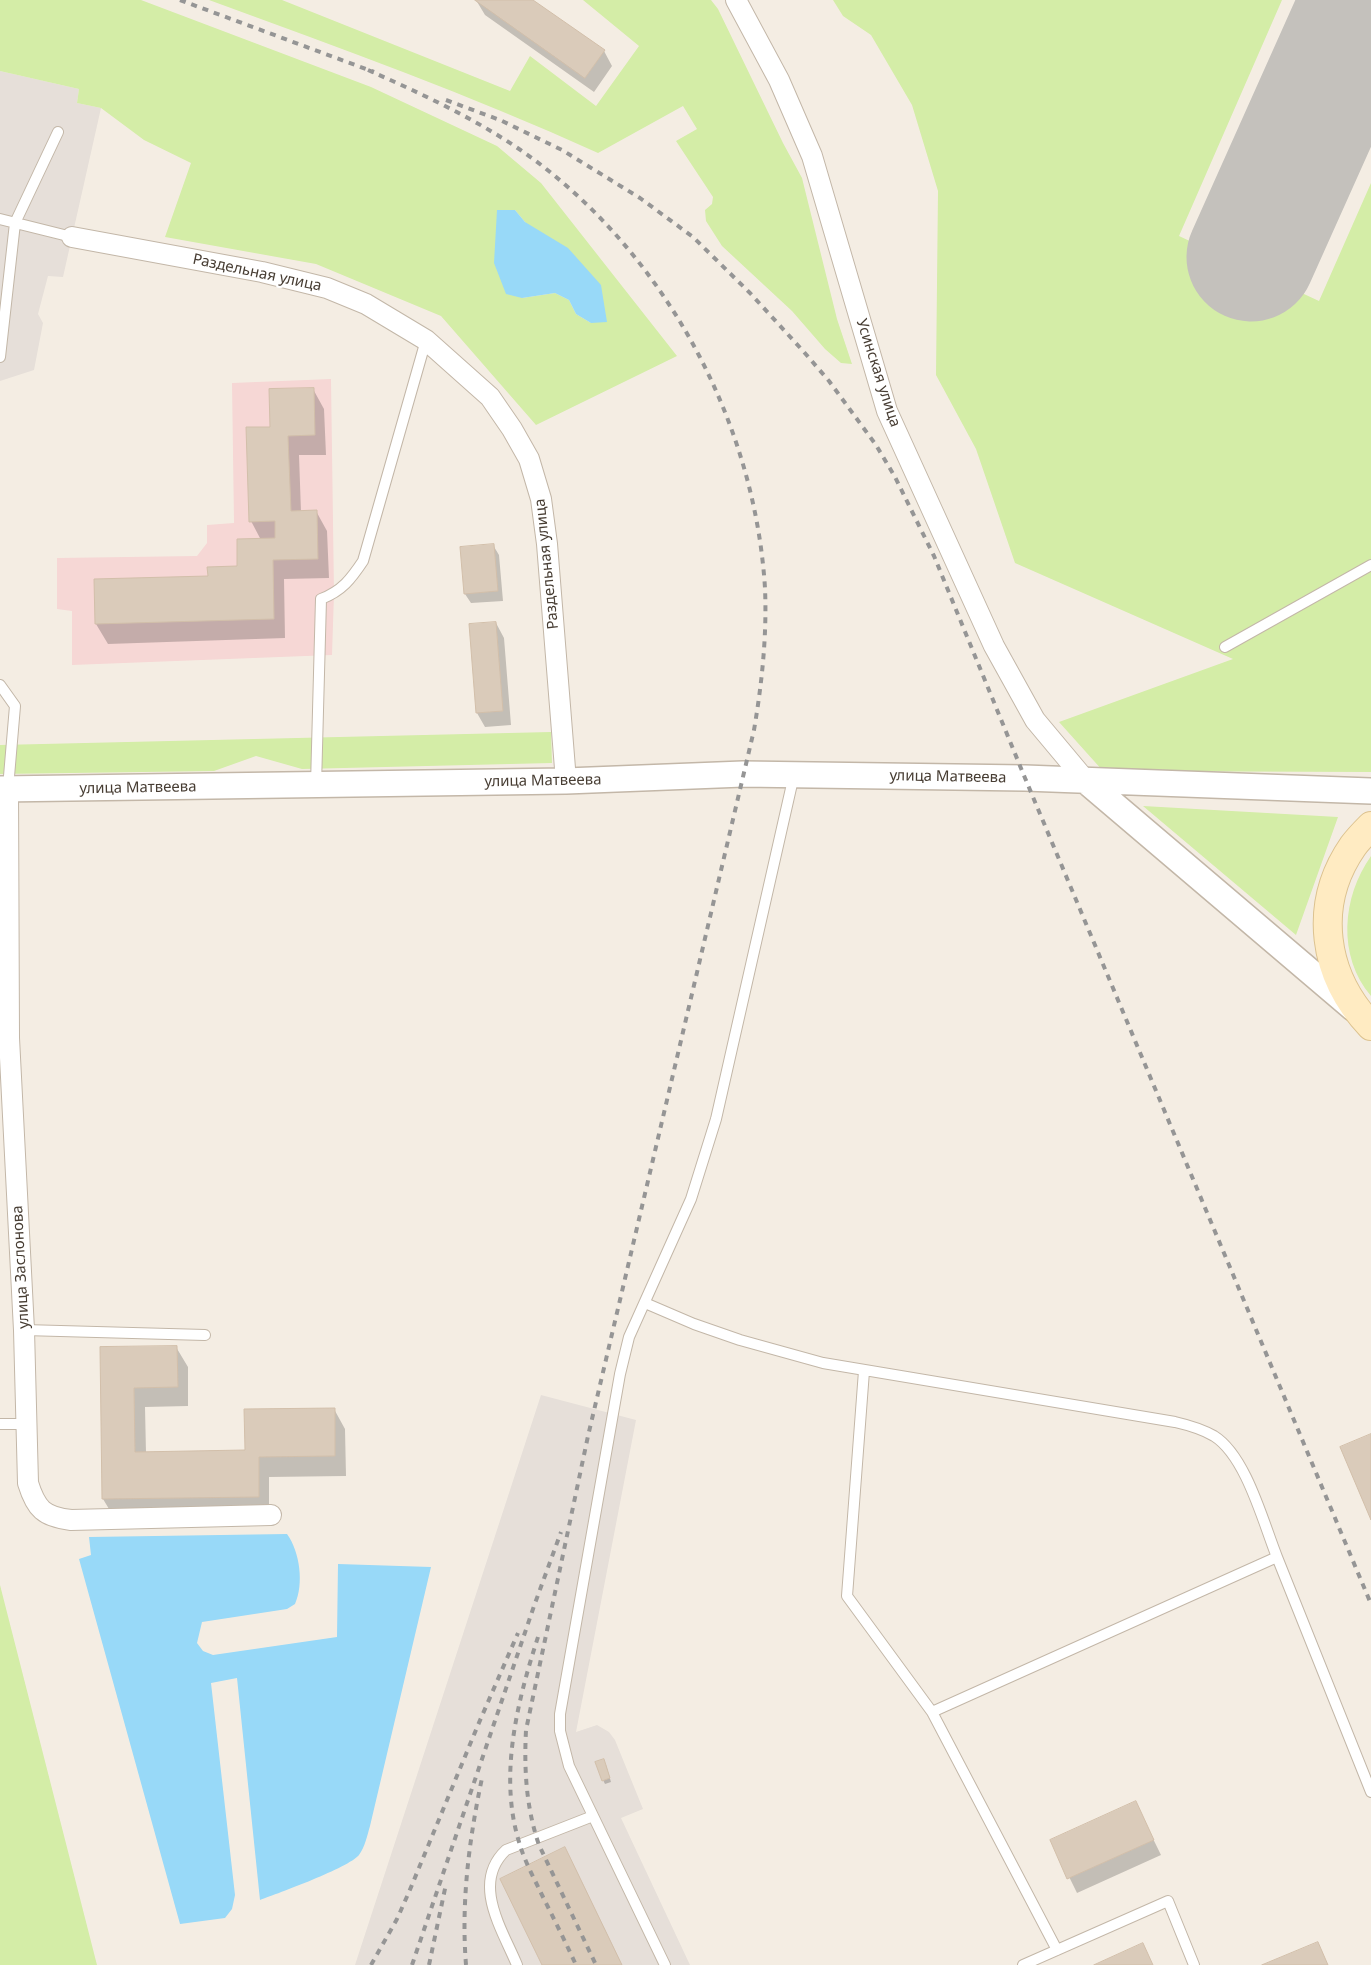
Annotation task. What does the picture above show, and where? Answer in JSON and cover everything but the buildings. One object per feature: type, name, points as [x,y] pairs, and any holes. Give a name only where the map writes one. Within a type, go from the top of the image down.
[{"type":"main road","points":[[1364,1019],[1342,988],[1332,960],[1328,930],[1330,900],[1339,871],[1353,846],[1371,826]]},
{"type":"street","name":"Усинская улица","points":[[736,0],[779,80],[812,156],[887,411],[994,646],[1035,720],[1086,781]]},
{"type":"street","name":"Раздельная улица","points":[[72,237],[262,272],[319,286],[366,304],[426,340],[490,397],[512,429],[529,459],[542,499],[566,781]]},
{"type":"street","name":"улица Матвеева","points":[[4,789],[316,786],[795,774],[1015,778],[1371,791]]},
{"type":"street","points":[[1086,781],[1364,1019]]},
{"type":"street","name":"улица Заслонова","points":[[4,789],[9,1038],[24,1330],[28,1424],[28,1483],[32,1496],[40,1507],[53,1518],[71,1520],[271,1515]]},
{"type":"lane","points":[[0,357],[15,223],[58,132]]},
{"type":"lane","points":[[0,220],[72,237]]},
{"type":"lane","points":[[316,786],[321,599],[334,594],[342,588],[363,561],[426,340]]},
{"type":"lane","points":[[1225,648],[1371,565]]},
{"type":"lane","points":[[0,685],[15,706],[4,789]]},
{"type":"lane","points":[[665,1965],[570,1766],[563,1748],[560,1714],[620,1374],[629,1337],[687,1208],[703,1164],[718,1109],[795,774]]},
{"type":"lane","points":[[645,1303],[694,1324],[740,1340],[823,1363],[1175,1422],[1194,1427],[1215,1436],[1232,1452],[1244,1472],[1371,1792]]},
{"type":"lane","points":[[24,1330],[205,1335]]},
{"type":"lane","points":[[864,1371],[848,1596],[932,1712],[1057,1950]]},
{"type":"lane","points":[[0,1424],[28,1424]]},
{"type":"lane","points":[[932,1712],[1277,1556]]},
{"type":"lane","points":[[517,1965],[490,1897],[489,1880],[496,1862],[506,1850],[593,1816]]},
{"type":"lane","points":[[1023,1965],[1168,1901],[1194,1965]]},
{"type":"shaded area","points":[[0,71],[79,89],[77,103],[101,108],[63,277],[48,276],[38,314],[43,323],[34,370],[0,381]]},
{"type":"shaded area","points":[[331,379],[334,594],[332,655],[72,665],[72,611],[57,609],[57,558],[197,556],[207,543],[207,525],[234,523],[232,383]]},
{"type":"shaded area","points":[[541,1395],[636,1420],[576,1732],[597,1725],[609,1732],[615,1740],[643,1809],[621,1818],[690,1965],[355,1965]]},
{"type":"green space","points":[[0,0],[141,0],[371,87],[497,146],[541,183],[677,356],[536,425],[441,316],[316,264],[165,237],[191,163],[144,140],[101,108],[77,103],[79,89],[0,71]],"holes":[[[515,210],[525,222],[591,323],[576,314],[569,300],[555,293],[522,298]]]},
{"type":"green space","points":[[209,0],[282,0],[510,91],[530,56],[596,106],[639,46],[583,0],[711,0],[718,9],[802,178],[837,319],[852,364],[841,363],[825,349],[792,311],[722,246],[706,221],[705,210],[712,204],[713,197],[676,141],[697,129],[683,106],[598,153],[454,92]]},
{"type":"green space","points":[[833,0],[1282,0],[1179,236],[1319,301],[1371,183],[1371,772],[1103,771],[1059,722],[1233,659],[1015,563],[976,449],[936,375],[938,191],[912,105],[871,35],[843,16]]},
{"type":"green space","points":[[551,732],[552,763],[302,769],[256,756],[214,771],[0,774],[0,745]]},
{"type":"green space","points":[[1143,806],[1338,817],[1296,935]]},
{"type":"green space","points":[[1371,856],[1371,996],[1360,980],[1353,963],[1348,945],[1347,926],[1354,890],[1361,872]]},
{"type":"green space","points":[[0,1585],[97,1965],[0,1965]]},
{"type":"water","points":[[497,210],[515,210],[525,222],[568,248],[601,285],[607,322],[591,323],[576,314],[569,300],[555,293],[522,298],[506,294],[494,263]]},
{"type":"water","points":[[287,1534],[298,1559],[300,1578],[295,1604],[287,1609],[202,1622],[197,1643],[203,1651],[213,1655],[337,1637],[338,1564],[431,1567],[366,1841],[359,1855],[342,1867],[260,1900],[237,1678],[211,1683],[235,1895],[232,1909],[225,1918],[180,1924],[79,1559],[91,1555],[89,1537]]},
{"type":"taxiway","points":[[1351,33],[1371,43]]},
{"type":"runway","points":[[1251,257],[1366,0]]},
{"type":"railway","points":[[180,0],[374,72]]},
{"type":"railway","points":[[368,70],[462,115],[508,141],[550,172],[594,212],[634,257],[670,306],[700,358],[725,413],[745,470],[758,529],[765,588],[765,641],[754,730],[588,1436],[526,1730],[527,1788],[531,1816],[539,1845],[596,1965]]},
{"type":"railway","points":[[446,100],[500,120],[562,150],[640,198],[693,237],[750,293],[804,352],[829,381],[876,445],[895,477],[934,556],[1371,1604]]},
{"type":"railway","points":[[412,1965],[561,1532]]},
{"type":"railway","points":[[371,1965],[397,1919],[409,1892],[518,1633]]},
{"type":"railway","points":[[538,1637],[523,1688],[513,1740],[510,1767],[514,1819],[527,1864],[576,1965]]},
{"type":"railway","points":[[466,1965],[465,1894],[473,1825],[482,1778]]},
{"type":"railway","points":[[429,1965],[446,1884]]}]
